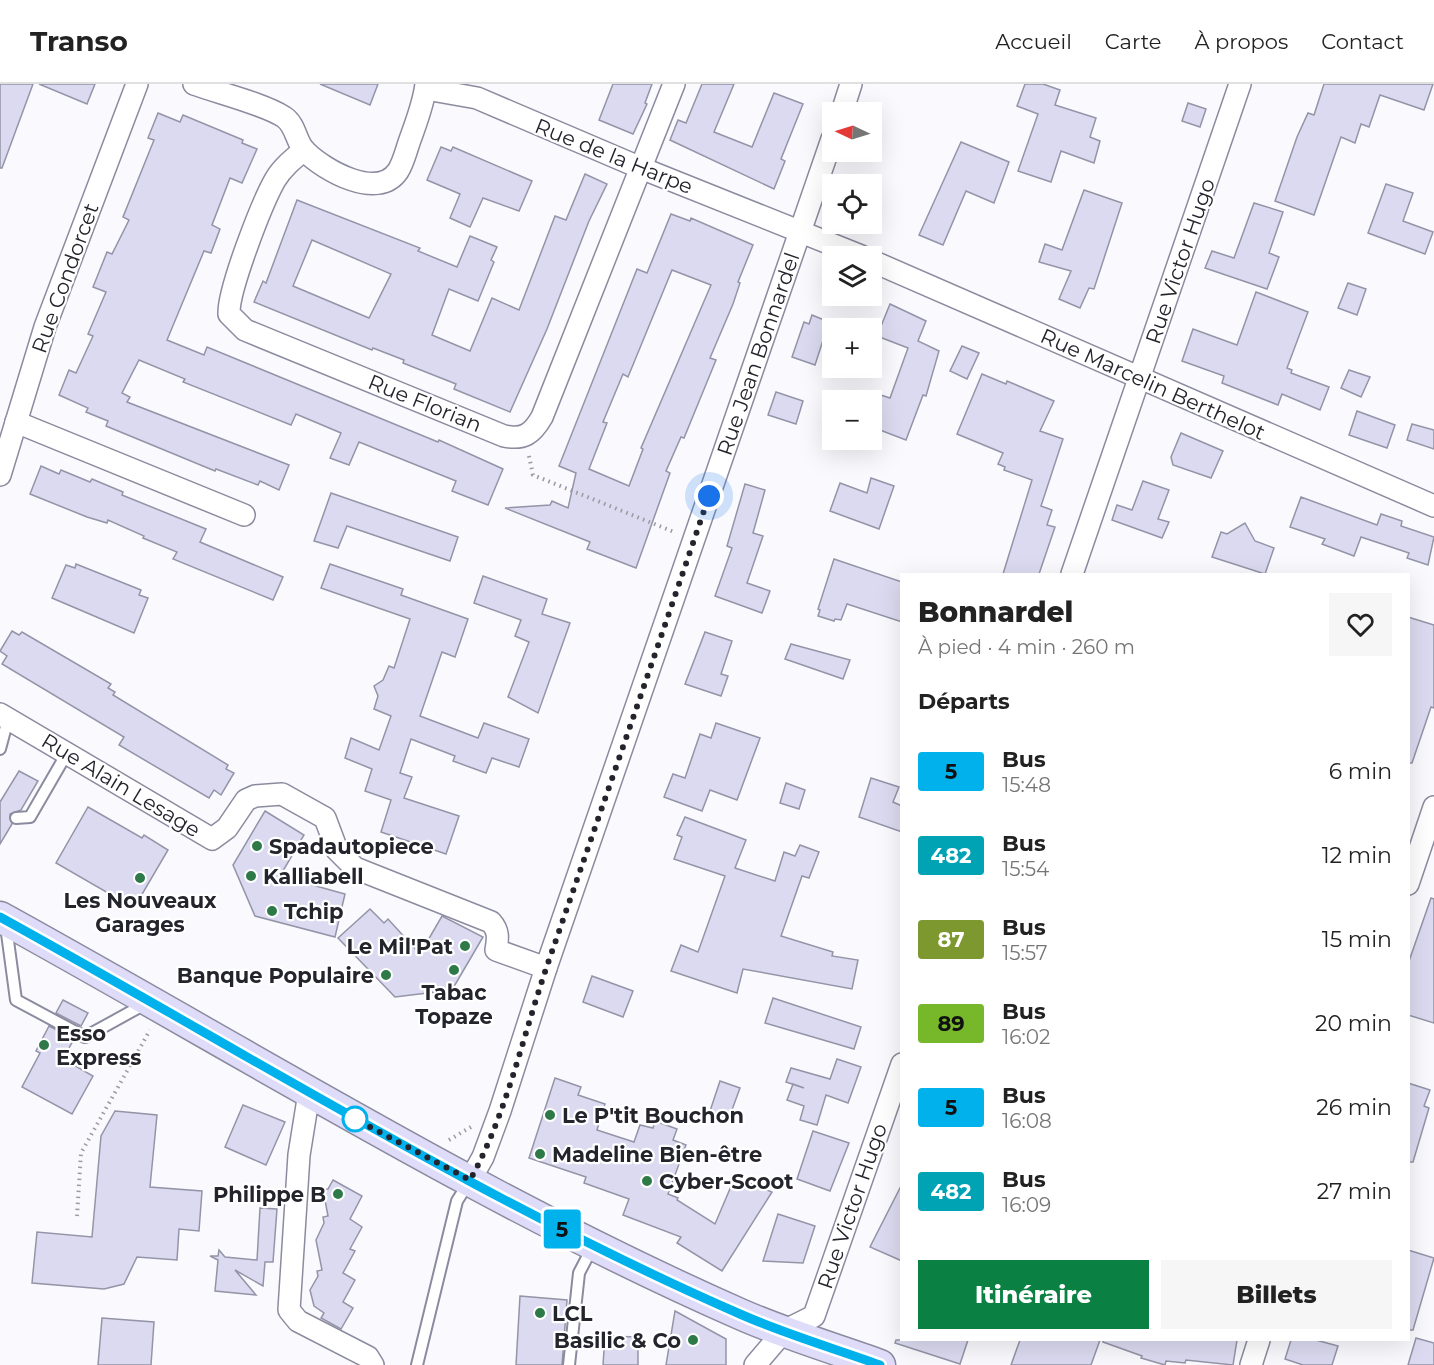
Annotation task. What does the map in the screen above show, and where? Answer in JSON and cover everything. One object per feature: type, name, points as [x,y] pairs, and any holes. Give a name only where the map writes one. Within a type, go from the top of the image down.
[{"type":"main road","points":[[2,918],[309,1093],[593,1246],[742,1315],[880,1365]]},
{"type":"street","name":"Rue Condorcet","points":[[0,475],[45,327],[137,84]]},
{"type":"street","points":[[194,84],[281,115],[294,128],[304,150],[316,161],[356,182],[381,182],[391,178],[398,171],[426,87]]},
{"type":"street","points":[[524,437],[531,433],[542,417],[674,84]]},
{"type":"street","points":[[845,102],[851,84]]},
{"type":"street","name":"Rue Victor Hugo","points":[[1071,573],[1240,84]]},
{"type":"street","name":"Rue de la Harpe","points":[[426,87],[477,98],[642,168],[801,230]]},
{"type":"street","name":"Rue Florian","points":[[304,150],[292,159],[274,181],[230,293],[229,315],[245,330],[504,436],[524,437]]},
{"type":"street","name":"Rue Jean Bonnardel","points":[[470,1180],[483,1157],[500,1111],[546,968],[824,162]]},
{"type":"street","points":[[801,230],[838,246]]},
{"type":"street","name":"Rue Marcelin Berthelot","points":[[882,265],[1434,506]]},
{"type":"street","points":[[16,422],[244,515]]},
{"type":"street","name":"Rue Alain Lesage","points":[[4,717],[212,839],[227,828],[246,800],[255,796],[282,794],[293,799],[325,818],[343,860],[355,868],[491,922],[497,928],[496,950],[546,968]]},
{"type":"street","points":[[1410,879],[1431,829],[1434,807]]},
{"type":"street","name":"Rue Victor Hugo","points":[[784,1330],[814,1316],[900,1070]]},
{"type":"street","points":[[309,1093],[299,1155],[289,1310],[298,1321],[368,1357],[373,1365]]},
{"type":"street","points":[[755,1365],[784,1330]]},
{"type":"street","points":[[1251,1365],[1259,1341]]},
{"type":"lane","points":[[0,749],[4,717]]},
{"type":"lane","points":[[16,818],[30,817],[67,753]]},
{"type":"lane","points":[[2,918],[16,1000],[85,1037],[160,1006]]},
{"type":"lane","points":[[417,1365],[457,1202],[470,1180]]},
{"type":"lane","points":[[569,1365],[579,1273],[593,1246]]},
{"type":"path","points":[[524,437],[533,475],[694,540]]},
{"type":"path","points":[[77,1216],[81,1153],[150,1030],[160,1006]]},
{"type":"building","points":[[0,84],[33,84],[2,168],[0,168]]},
{"type":"building","points":[[39,84],[95,84],[87,104]]},
{"type":"building","points":[[320,84],[378,84],[370,105]]},
{"type":"building","points":[[613,84],[652,84],[645,103],[647,104],[633,134],[599,120]]},
{"type":"building","points":[[702,84],[734,84],[714,132],[752,147],[774,93],[803,104],[781,159],[785,161],[774,189],[670,140],[678,120],[686,123]]},
{"type":"building","points":[[1025,84],[1043,84],[1060,90],[1055,105],[1096,118],[1090,137],[1100,141],[1094,163],[1061,151],[1051,182],[1018,171],[1038,114],[1017,106]]},
{"type":"building","points":[[1324,84],[1433,84],[1424,110],[1380,95],[1369,127],[1361,124],[1355,143],[1341,137],[1314,215],[1275,201],[1297,137],[1308,113],[1314,115]]},
{"type":"building","points":[[1188,103],[1206,109],[1200,127],[1182,121]]},
{"type":"building","points":[[158,113],[180,122],[183,115],[243,140],[242,143],[257,149],[242,183],[230,178],[212,225],[220,229],[211,253],[204,251],[167,340],[204,355],[207,347],[438,442],[439,440],[503,469],[488,505],[452,491],[456,481],[359,442],[349,465],[330,458],[341,433],[296,414],[291,425],[183,382],[185,379],[139,360],[122,393],[130,397],[127,402],[289,465],[279,490],[260,481],[258,485],[216,469],[215,471],[106,426],[108,421],[86,412],[88,408],[59,395],[69,370],[76,373],[93,336],[88,334],[106,292],[93,287],[107,252],[112,254],[129,220],[123,217],[154,140],[148,138]]},
{"type":"building","points":[[961,142],[1009,162],[994,203],[966,191],[943,245],[919,235]]},
{"type":"building","points":[[441,147],[451,151],[453,147],[532,181],[519,211],[483,198],[470,227],[450,218],[460,194],[427,180]]},
{"type":"building","points":[[585,174],[607,184],[589,221],[547,329],[510,412],[454,389],[456,384],[403,363],[404,360],[373,348],[372,350],[254,302],[263,281],[266,283],[297,200],[420,248],[418,251],[457,267],[470,236],[497,247],[491,260],[494,262],[478,301],[449,289],[432,335],[470,351],[492,298],[519,310],[555,216],[566,220]],"holes":[[[312,240],[391,274],[369,318],[293,286]]]},
{"type":"building","points":[[1386,184],[1413,193],[1403,221],[1433,232],[1425,254],[1368,233]]},
{"type":"building","points":[[1084,190],[1122,203],[1094,289],[1089,288],[1080,308],[1059,299],[1071,271],[1039,262],[1045,244],[1062,250]]},
{"type":"building","points":[[1254,203],[1283,212],[1269,253],[1279,257],[1267,289],[1205,268],[1212,251],[1234,258]]},
{"type":"building","points":[[671,214],[690,221],[691,218],[753,245],[738,282],[740,283],[733,304],[710,358],[716,360],[684,438],[681,437],[666,471],[670,473],[636,568],[587,549],[590,542],[505,508],[550,505],[552,501],[568,508],[576,473],[559,466],[637,269],[647,273]],"holes":[[[672,270],[711,285],[641,448],[643,449],[629,486],[589,469],[607,423],[603,422],[623,374],[628,377]]]},
{"type":"building","points":[[1348,283],[1366,289],[1357,315],[1338,308]]},
{"type":"building","points":[[1256,292],[1308,312],[1287,368],[1292,370],[1291,373],[1329,387],[1320,410],[1282,394],[1278,405],[1222,383],[1224,376],[1182,361],[1193,329],[1237,345]]},
{"type":"building","points":[[890,304],[926,321],[918,341],[939,351],[926,396],[923,395],[906,440],[882,431],[882,395],[890,398],[908,348],[882,338],[882,324]]},
{"type":"building","points":[[812,315],[822,319],[822,344],[815,365],[792,357],[804,322],[809,324]]},
{"type":"building","points":[[962,346],[979,353],[967,379],[950,371]]},
{"type":"building","points":[[1349,370],[1370,377],[1361,397],[1341,388]]},
{"type":"building","points":[[982,374],[1006,384],[1007,381],[1054,401],[1040,431],[1063,439],[1041,506],[1052,510],[1047,525],[1055,527],[1039,573],[1003,573],[1032,480],[1004,470],[1005,467],[998,464],[1003,453],[957,434]]},
{"type":"building","points":[[776,392],[803,401],[796,424],[768,415]]},
{"type":"building","points":[[1357,411],[1395,425],[1387,448],[1349,435]]},
{"type":"building","points":[[1412,424],[1434,430],[1434,449],[1407,440]]},
{"type":"building","points":[[1181,433],[1223,451],[1211,478],[1173,465],[1171,457]]},
{"type":"building","points":[[41,466],[59,474],[61,470],[90,482],[92,479],[123,492],[122,495],[206,529],[200,542],[283,577],[273,600],[173,559],[177,552],[108,520],[107,523],[87,517],[30,494]]},
{"type":"building","points":[[871,478],[894,486],[879,529],[830,511],[840,483],[867,493]]},
{"type":"building","points":[[1143,481],[1169,490],[1158,519],[1169,522],[1162,538],[1112,520],[1117,505],[1132,510]]},
{"type":"building","points":[[745,484],[765,490],[753,533],[763,536],[747,583],[770,591],[762,613],[715,596],[732,548],[727,546]]},
{"type":"building","points":[[331,493],[458,537],[450,561],[347,526],[338,548],[314,541]]},
{"type":"building","points":[[1301,497],[1377,525],[1381,514],[1402,521],[1401,526],[1434,537],[1428,565],[1407,558],[1409,553],[1361,537],[1354,556],[1322,544],[1325,539],[1290,527]]},
{"type":"building","points":[[1245,523],[1255,541],[1274,548],[1265,573],[1212,557],[1221,532],[1227,534]]},
{"type":"building","points":[[834,559],[900,581],[900,621],[847,604],[841,620],[835,619],[834,621],[818,616],[820,610],[818,609]]},
{"type":"building","points":[[76,564],[141,590],[139,595],[148,598],[134,633],[52,598],[66,565],[75,568]]},
{"type":"building","points":[[330,564],[403,589],[401,595],[468,619],[455,657],[442,652],[420,716],[478,738],[484,723],[529,739],[519,767],[492,758],[486,773],[453,761],[455,756],[411,739],[400,773],[412,777],[404,798],[459,816],[446,854],[381,832],[391,800],[365,791],[372,769],[345,758],[351,738],[379,750],[391,716],[374,709],[378,696],[374,686],[383,680],[389,666],[394,668],[410,619],[321,588]]},
{"type":"building","points":[[483,576],[547,599],[542,614],[570,623],[538,713],[508,697],[529,642],[515,636],[521,620],[474,603]]},
{"type":"building","points":[[1410,618],[1434,625],[1434,708],[1431,707],[1412,763],[1410,763]]},
{"type":"building","points":[[12,631],[19,635],[22,632],[111,684],[108,688],[115,692],[113,695],[228,765],[226,769],[234,773],[221,795],[214,790],[209,798],[119,745],[124,737],[2,664],[7,656],[0,651]]},
{"type":"building","points":[[705,632],[732,641],[721,674],[728,676],[721,696],[685,684]]},
{"type":"building","points":[[791,644],[850,660],[843,679],[785,659]]},
{"type":"building","points":[[716,723],[760,738],[737,800],[710,790],[702,811],[664,797],[673,774],[685,778],[700,734],[711,738]]},
{"type":"building","points":[[19,771],[38,781],[21,810],[10,814],[12,824],[0,844],[0,802]]},
{"type":"building","points":[[871,778],[899,787],[893,802],[900,805],[900,831],[859,817]]},
{"type":"building","points":[[786,783],[805,790],[799,809],[780,803]]},
{"type":"building","points":[[88,807],[142,838],[144,835],[168,850],[134,908],[56,863]]},
{"type":"building","points":[[265,811],[304,835],[280,876],[345,894],[335,937],[255,916],[233,865]]},
{"type":"building","points":[[685,817],[746,840],[735,868],[775,881],[784,852],[795,856],[800,845],[819,852],[809,878],[802,876],[781,936],[833,952],[832,956],[858,960],[852,989],[743,969],[737,993],[671,971],[681,945],[698,952],[725,876],[674,859],[682,837],[677,835]]},
{"type":"building","points":[[1431,898],[1434,899],[1434,1023],[1410,1016],[1410,958]]},
{"type":"building","points":[[370,909],[384,923],[388,919],[420,954],[442,916],[483,937],[452,990],[395,997],[338,938]]},
{"type":"building","points":[[592,976],[633,991],[623,1017],[583,1002]]},
{"type":"building","points":[[773,998],[861,1027],[854,1049],[765,1023]]},
{"type":"building","points":[[63,1000],[88,1013],[81,1026],[56,1013]]},
{"type":"building","points":[[49,1026],[74,1039],[63,1059],[93,1076],[72,1114],[22,1087],[40,1053],[36,1051]]},
{"type":"building","points":[[837,1059],[861,1067],[848,1103],[826,1095],[817,1125],[800,1120],[804,1106],[787,1100],[793,1084],[786,1082],[791,1068],[830,1079]]},
{"type":"building","points":[[555,1078],[581,1087],[578,1095],[605,1104],[597,1130],[634,1142],[640,1125],[653,1128],[655,1121],[677,1129],[673,1140],[686,1145],[668,1194],[678,1198],[677,1200],[715,1224],[735,1177],[772,1192],[722,1271],[677,1243],[681,1237],[623,1215],[629,1199],[584,1183],[586,1177],[529,1158]]},
{"type":"building","points":[[720,1081],[740,1088],[729,1118],[710,1111]]},
{"type":"building","points":[[1410,1084],[1430,1090],[1424,1106],[1429,1108],[1413,1162],[1410,1162]]},
{"type":"building","points":[[243,1105],[285,1122],[266,1165],[225,1147]]},
{"type":"building","points":[[115,1111],[157,1115],[150,1187],[202,1191],[199,1231],[179,1229],[177,1260],[137,1257],[124,1284],[104,1289],[32,1283],[37,1232],[92,1237],[101,1136]]},
{"type":"building","points":[[813,1131],[849,1143],[830,1191],[797,1179]]},
{"type":"building","points":[[333,1180],[362,1196],[350,1219],[362,1227],[350,1249],[355,1251],[343,1273],[355,1280],[343,1302],[353,1308],[341,1329],[321,1318],[324,1313],[314,1306],[310,1290],[318,1276],[317,1271],[322,1270],[316,1240],[324,1223],[323,1217],[328,1216],[323,1190],[328,1189]]},
{"type":"building","points":[[900,1188],[900,1260],[870,1247]]},
{"type":"building","points":[[260,1208],[277,1209],[273,1262],[265,1262],[263,1286],[235,1270],[256,1295],[215,1291],[218,1260],[210,1256],[218,1256],[219,1250],[225,1257],[257,1260]]},
{"type":"building","points":[[778,1214],[815,1226],[803,1263],[763,1261]]},
{"type":"building","points":[[1410,1251],[1434,1258],[1413,1330],[1410,1330]]},
{"type":"building","points":[[520,1296],[567,1300],[562,1365],[516,1365]]},
{"type":"building","points":[[675,1311],[726,1339],[726,1365],[666,1365]]},
{"type":"building","points":[[102,1318],[154,1322],[151,1365],[98,1365]]},
{"type":"building","points":[[605,1336],[638,1337],[638,1365],[603,1365]]},
{"type":"building","points":[[1416,1338],[1434,1343],[1434,1365],[1408,1365]]},
{"type":"building","points":[[896,1340],[968,1341],[960,1364],[895,1343]]},
{"type":"building","points":[[1020,1341],[1100,1341],[1091,1365],[1011,1365]]},
{"type":"building","points":[[1237,1341],[1233,1365],[1186,1360],[1185,1363],[1166,1361],[1165,1365],[1103,1342]]},
{"type":"building","points":[[1291,1341],[1320,1341],[1338,1346],[1332,1365],[1303,1365],[1285,1359]]},
{"type":"bus line","name":"5","points":[[0,917],[178,1016],[335,1109],[593,1246],[742,1315],[880,1365]]},
{"type":"place","name":"Spadautopiece","points":[[257,846]]},
{"type":"place","name":"Kalliabell","points":[[251,876]]},
{"type":"place","name":"Les Nouveaux Garages","points":[[140,878]]},
{"type":"place","name":"Tchip","points":[[272,911]]},
{"type":"place","name":"Le Mil'Pat","points":[[465,946]]},
{"type":"place","name":"Tabac Topaze","points":[[454,970]]},
{"type":"place","name":"Banque Populaire","points":[[386,975]]},
{"type":"place","name":"Esso Express","points":[[44,1045]]},
{"type":"place","name":"Le P'tit Bouchon","points":[[550,1115]]},
{"type":"place","name":"Madeline Bien-être","points":[[540,1154]]},
{"type":"place","name":"Cyber-Scoot","points":[[647,1181]]},
{"type":"place","name":"Philippe B","points":[[338,1194]]},
{"type":"place","name":"LCL","points":[[540,1313]]},
{"type":"place","name":"Basilic & Co","points":[[693,1340]]},
{"type":"route","points":[[355,1119],[353,1118],[470,1180],[483,1157],[500,1111],[546,968],[709,496]]}]
